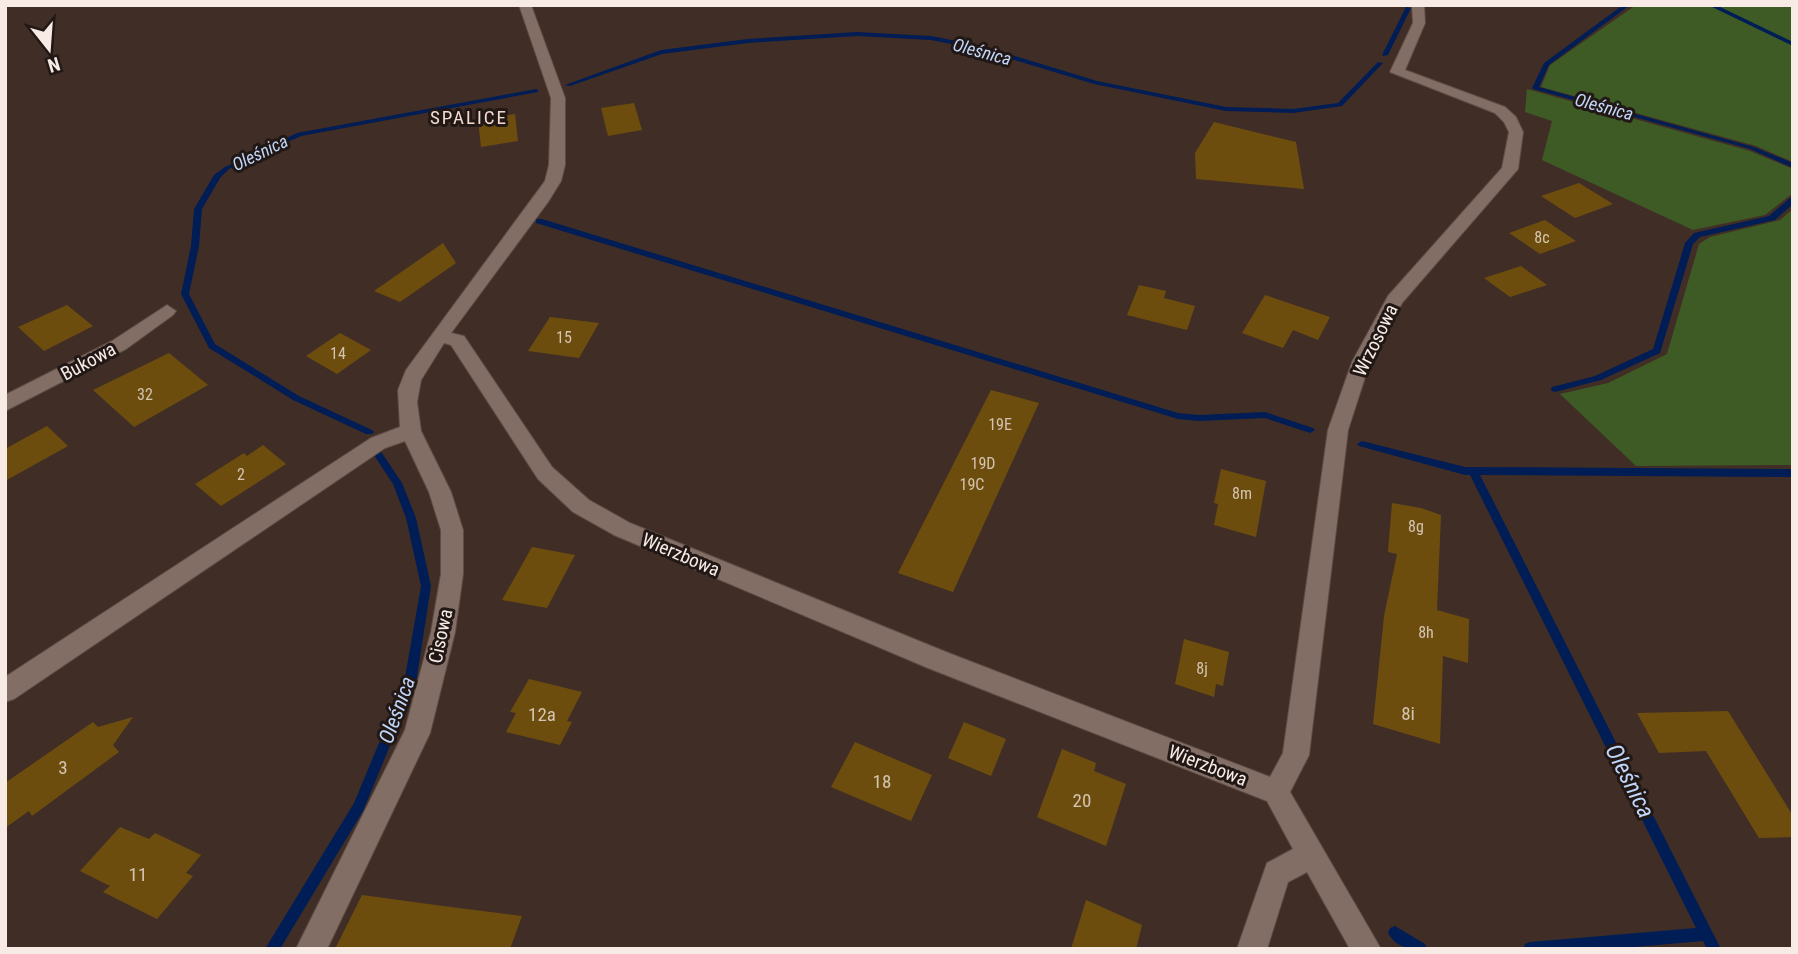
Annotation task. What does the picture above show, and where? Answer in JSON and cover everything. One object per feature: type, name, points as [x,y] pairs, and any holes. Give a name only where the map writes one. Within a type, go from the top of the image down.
[{"type":"street","points":[[439,336],[553,181],[558,98],[525,5]]},
{"type":"street","name":"Wrzosowa","points":[[1276,792],[1296,755],[1334,449],[1361,362],[1394,300],[1510,169],[1516,132],[1511,120],[1500,110],[1397,72],[1419,23],[1418,5]]},
{"type":"street","name":"Bukowa","points":[[5,404],[119,345],[167,311]]},
{"type":"street","name":"Cisowa","points":[[311,949],[417,733],[425,711],[450,588],[454,555],[453,531],[448,513],[411,431],[405,406],[409,384],[439,336]]},
{"type":"street","name":"Wierzbowa","points":[[439,336],[457,340],[545,473],[562,491],[598,516],[729,575],[937,660],[1276,792]]},
{"type":"street","points":[[5,691],[378,443],[411,431]]},
{"type":"street","points":[[1276,792],[1366,949]]},
{"type":"street","points":[[1252,949],[1277,873],[1312,854]]},
{"type":"green space","points":[[1636,5],[1793,5],[1793,162],[1756,146],[1541,87],[1550,65]]},
{"type":"green space","points":[[1527,89],[1750,151],[1793,169],[1793,193],[1765,215],[1693,230],[1542,160],[1552,121],[1525,112]]},
{"type":"green space","points":[[1793,209],[1793,465],[1636,466],[1560,394],[1608,383],[1667,354],[1699,244],[1710,237],[1780,220]]},
{"type":"building","points":[[634,103],[642,130],[608,136],[601,108]]},
{"type":"building","points":[[515,114],[518,141],[481,147],[478,120]]},
{"type":"building","points":[[1214,122],[1296,142],[1304,189],[1196,179],[1195,153]]},
{"type":"building","points":[[1579,183],[1613,204],[1575,218],[1541,196]]},
{"type":"building","points":[[1545,220],[1576,241],[1540,254],[1509,233]]},
{"type":"building","points":[[443,243],[456,263],[400,302],[374,291]]},
{"type":"building","points":[[1521,266],[1547,285],[1510,297],[1484,278]]},
{"type":"building","points":[[1139,285],[1166,291],[1164,298],[1195,306],[1187,330],[1127,315]]},
{"type":"building","points":[[1265,295],[1330,317],[1318,340],[1293,330],[1283,348],[1242,333]]},
{"type":"building","points":[[67,305],[93,326],[44,351],[18,327]]},
{"type":"building","points":[[550,317],[599,323],[579,358],[528,351]]},
{"type":"building","points":[[340,333],[371,350],[337,374],[306,356]]},
{"type":"building","points":[[169,353],[208,385],[134,427],[93,390]]},
{"type":"building","points":[[991,390],[1039,403],[953,592],[898,573]]},
{"type":"building","points":[[47,426],[68,446],[5,481],[5,449]]},
{"type":"building","points":[[263,445],[286,464],[221,506],[195,484],[244,453],[247,456]]},
{"type":"building","points":[[1221,469],[1266,481],[1256,537],[1214,525],[1218,504],[1214,503]]},
{"type":"building","points":[[1392,503],[1441,515],[1437,610],[1469,619],[1468,663],[1443,656],[1440,744],[1373,724],[1384,616],[1397,554],[1388,552]]},
{"type":"building","points":[[532,547],[575,555],[547,608],[502,600]]},
{"type":"building","points":[[1184,639],[1229,652],[1223,686],[1216,684],[1214,697],[1175,684]]},
{"type":"building","points":[[529,679],[582,692],[567,721],[572,722],[560,745],[506,732],[516,713],[510,712]]},
{"type":"building","points":[[1728,711],[1793,816],[1793,837],[1759,838],[1706,751],[1659,753],[1637,713]]},
{"type":"building","points":[[133,717],[113,745],[119,752],[32,816],[29,811],[5,828],[5,783],[93,722],[98,727]]},
{"type":"building","points":[[964,722],[1006,739],[991,776],[948,758]]},
{"type":"building","points":[[855,742],[932,775],[911,821],[831,787]]},
{"type":"building","points":[[1062,749],[1096,763],[1094,771],[1126,784],[1106,846],[1037,817]]},
{"type":"building","points":[[120,827],[149,839],[155,833],[201,855],[186,873],[193,876],[157,919],[103,892],[110,886],[80,871]]},
{"type":"building","points":[[362,895],[522,916],[510,949],[335,949]]},
{"type":"building","points":[[1086,900],[1142,925],[1136,949],[1071,949]]},
{"type":"waterway","name":"Oleśnica","points":[[1627,5],[1546,64],[1535,88],[1752,148],[1793,166]]},
{"type":"waterway","points":[[1711,5],[1793,44]]},
{"type":"waterway","name":"Oleśnica","points":[[1385,55],[1408,8]]},
{"type":"waterway","name":"Oleśnica","points":[[568,85],[661,52],[748,41],[857,34],[931,38],[982,48],[1096,83],[1226,109],[1293,111],[1340,105],[1380,63]]},
{"type":"waterway","name":"Oleśnica","points":[[369,432],[296,398],[212,346],[185,294],[195,246],[198,209],[217,177],[227,168],[299,134],[536,91]]},
{"type":"waterway","name":"Oleśnica","points":[[1555,389],[1598,378],[1657,351],[1689,243],[1697,235],[1772,218],[1793,200]]},
{"type":"waterway","name":"Oleśnica","points":[[539,221],[1178,416],[1199,418],[1265,415],[1310,430]]},
{"type":"waterway","name":"Oleśnica","points":[[1362,444],[1473,471]]},
{"type":"waterway","name":"Oleśnica","points":[[272,949],[359,807],[410,683],[426,586],[411,518],[397,483],[377,452]]},
{"type":"waterway","name":"Oleśnica","points":[[1473,471],[1793,473]]},
{"type":"waterway","name":"Oleśnica","points":[[1473,471],[1714,949]]},
{"type":"waterway","name":"Oleśnica","points":[[1395,933],[1420,949]]},
{"type":"waterway","name":"Oleśnica","points":[[1530,949],[1706,934]]},
{"type":"district","name":"SPALICE","points":[[469,117]]}]
